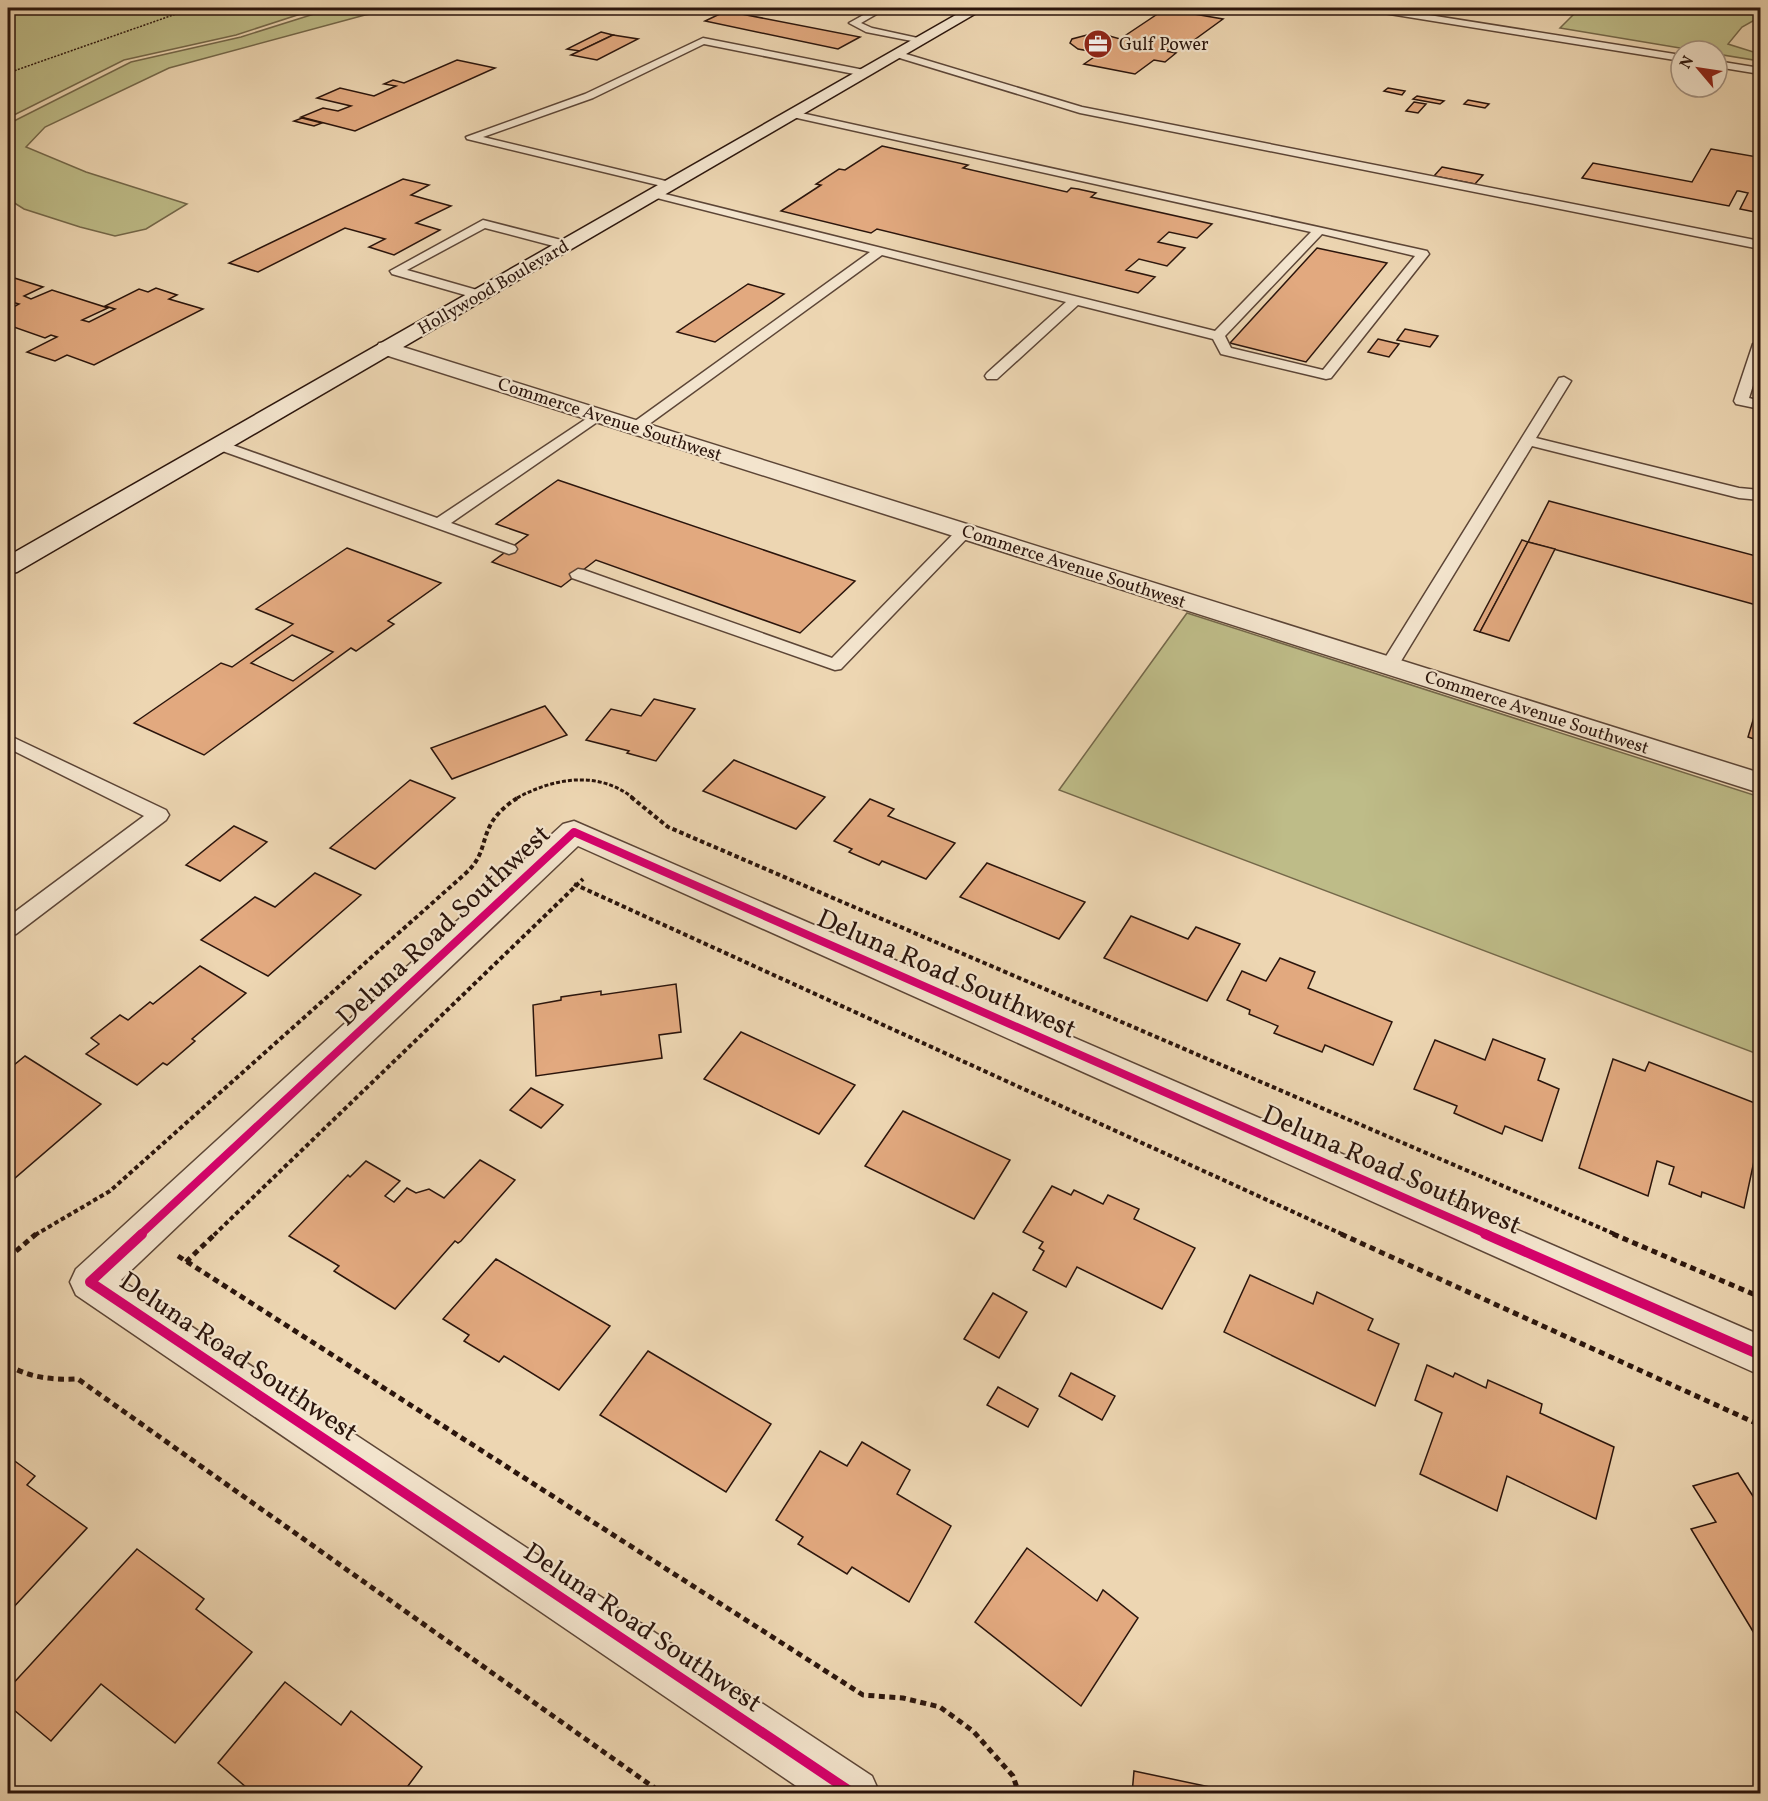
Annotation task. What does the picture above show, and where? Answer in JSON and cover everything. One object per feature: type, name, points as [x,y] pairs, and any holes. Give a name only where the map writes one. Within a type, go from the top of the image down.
[{"type":"street","name":"Hollywood Boulevard","points":[[8,566],[978,8]]},
{"type":"street","name":"Commerce Avenue Southwest","points":[[387,348],[1761,783]]},
{"type":"street","name":"Deluna Road Southwest","points":[[854,1794],[90,1282],[574,832],[1761,1355]]},
{"type":"lane","points":[[882,8],[855,22],[869,30],[922,40]]},
{"type":"lane","points":[[1371,8],[1669,56]]},
{"type":"lane","points":[[792,114],[1423,254],[1326,375],[1226,351],[1218,336],[880,251],[471,137],[589,96],[703,41],[864,73]]},
{"type":"lane","points":[[896,54],[1080,110],[1761,244]]},
{"type":"lane","points":[[1729,66],[1761,71]]},
{"type":"lane","points":[[479,295],[396,271],[483,224],[565,245]]},
{"type":"lane","points":[[1218,336],[1319,230]]},
{"type":"lane","points":[[636,427],[880,251]]},
{"type":"lane","points":[[992,376],[1075,300]]},
{"type":"lane","points":[[1761,344],[1741,401],[1761,405]]},
{"type":"lane","points":[[1389,666],[1564,381]]},
{"type":"lane","points":[[439,524],[598,415]]},
{"type":"lane","points":[[1527,440],[1738,493],[1761,495]]},
{"type":"lane","points":[[219,444],[509,549]]},
{"type":"lane","points":[[578,574],[835,665],[965,531]]},
{"type":"lane","points":[[8,741],[159,814],[8,928]]},
{"type":"path","points":[[8,73],[193,8]]},
{"type":"path","points":[[8,1257],[41,1230],[110,1191],[479,859],[493,820],[533,789],[565,779],[593,780],[617,787],[652,817],[668,826],[1761,1297]]},
{"type":"path","points":[[186,1262],[613,849]]},
{"type":"path","points":[[536,867],[1761,1425]]},
{"type":"path","points":[[142,1233],[863,1695],[903,1698],[940,1707],[973,1731],[1013,1776],[1019,1794]]},
{"type":"path","points":[[8,1365],[15,1370],[51,1380],[78,1379],[663,1794]]},
{"type":"shaded area","points":[[8,8],[319,8],[236,35],[124,60],[8,118]]},
{"type":"shaded area","points":[[333,8],[403,8],[365,15],[169,68],[45,127],[26,147],[86,172],[187,204],[146,229],[115,236],[24,209],[8,199],[8,124],[131,62],[241,37]]},
{"type":"shaded area","points":[[1580,8],[1760,8],[1760,17],[1742,27],[1729,43],[1729,39],[1669,39],[1669,46],[1560,28]]},
{"type":"shaded area","points":[[1729,44],[1760,54],[1760,61],[1729,56]]},
{"type":"shaded area","points":[[1187,613],[1760,797],[1760,1055],[1059,790]]},
{"type":"building","points":[[1165,9],[1223,19],[1190,43],[1180,41],[1166,51],[1176,53],[1165,62],[1154,60],[1135,74],[1084,64],[1100,53],[1078,49],[1070,43],[1072,39],[1087,35],[1106,35],[1120,39]]},
{"type":"building","points":[[726,11],[860,37],[838,49],[705,21]]},
{"type":"building","points":[[601,32],[613,35],[580,51],[567,49]]},
{"type":"building","points":[[613,35],[638,39],[597,60],[571,55]]},
{"type":"building","points":[[457,60],[495,68],[355,131],[301,117],[323,108],[338,111],[351,106],[317,98],[340,88],[374,96],[396,86],[384,84],[393,80],[404,83]]},
{"type":"building","points":[[1388,88],[1405,91],[1402,95],[1384,91]]},
{"type":"building","points":[[1417,96],[1444,101],[1440,104],[1413,99]]},
{"type":"building","points":[[1468,100],[1489,104],[1485,108],[1464,104]]},
{"type":"building","points":[[1414,102],[1426,104],[1418,113],[1406,111]]},
{"type":"building","points":[[302,118],[322,123],[314,126],[294,121]]},
{"type":"building","points":[[882,146],[968,165],[963,168],[1067,192],[1071,188],[1096,193],[1091,197],[1212,224],[1197,238],[1169,232],[1158,242],[1185,248],[1167,266],[1139,259],[1126,270],[1155,277],[1138,293],[877,229],[871,233],[781,211],[821,185],[816,184],[839,169],[845,170]]},
{"type":"building","points":[[1711,149],[1757,157],[1760,149],[1760,213],[1740,209],[1748,193],[1739,191],[1729,206],[1582,178],[1593,163],[1692,182]]},
{"type":"building","points":[[1442,167],[1483,175],[1475,184],[1434,176]]},
{"type":"building","points":[[403,179],[429,185],[411,195],[451,206],[416,223],[440,230],[394,255],[369,247],[385,239],[345,228],[258,272],[229,263]]},
{"type":"building","points":[[1317,248],[1387,263],[1306,362],[1230,343]]},
{"type":"building","points":[[8,276],[43,287],[24,296],[31,299],[52,290],[108,308],[82,320],[89,322],[115,309],[105,306],[139,289],[148,292],[156,288],[177,295],[169,299],[203,309],[94,365],[67,355],[55,361],[27,352],[57,337],[51,335],[45,338],[8,325],[8,310],[19,304],[12,302],[8,304]]},
{"type":"building","points":[[748,284],[784,294],[715,342],[677,332]]},
{"type":"building","points":[[1405,329],[1438,336],[1430,347],[1397,340]]},
{"type":"building","points":[[1378,339],[1399,344],[1389,357],[1368,352]]},
{"type":"building","points":[[558,480],[855,581],[800,633],[596,560],[561,587],[492,562],[528,535],[496,524]]},
{"type":"building","points":[[1549,501],[1760,557],[1760,606],[1528,542]]},
{"type":"building","points":[[1522,540],[1528,542],[1480,632],[1474,630]]},
{"type":"building","points":[[1528,542],[1555,549],[1509,641],[1480,632]]},
{"type":"building","points":[[347,548],[441,583],[388,621],[394,624],[356,651],[351,648],[204,755],[134,723],[221,663],[232,667],[293,624],[256,609]],"holes":[[[292,635],[333,652],[293,681],[251,663]]]},
{"type":"building","points":[[1760,697],[1760,741],[1748,737]]},
{"type":"building","points":[[654,699],[695,709],[656,761],[627,753],[629,751],[586,740],[611,709],[641,716]]},
{"type":"building","points":[[545,706],[567,735],[452,779],[431,748]]},
{"type":"building","points":[[734,760],[825,797],[796,829],[703,791]]},
{"type":"building","points":[[410,780],[455,798],[375,869],[330,848]]},
{"type":"building","points":[[870,799],[894,809],[888,816],[955,843],[926,879],[882,861],[879,865],[849,852],[852,849],[834,841]]},
{"type":"building","points":[[234,826],[267,842],[220,881],[186,865]]},
{"type":"building","points":[[987,863],[1085,902],[1059,939],[960,897]]},
{"type":"building","points":[[315,873],[361,895],[268,976],[201,940],[255,897],[275,907]]},
{"type":"building","points":[[1131,916],[1188,939],[1196,927],[1240,944],[1207,1001],[1104,958]]},
{"type":"building","points":[[1280,958],[1315,972],[1308,988],[1392,1022],[1373,1065],[1325,1045],[1322,1052],[1274,1033],[1278,1026],[1249,1014],[1250,1010],[1227,1000],[1242,971],[1266,981]]},
{"type":"building","points":[[200,966],[246,993],[192,1039],[195,1041],[167,1065],[163,1063],[137,1085],[86,1054],[99,1044],[91,1038],[120,1015],[128,1020],[150,1002],[153,1004]]},
{"type":"building","points":[[676,984],[681,1032],[659,1035],[662,1058],[536,1076],[533,1005],[561,1000],[561,997],[601,991],[601,995]]},
{"type":"building","points":[[741,1032],[855,1085],[819,1134],[704,1079]]},
{"type":"building","points":[[1493,1039],[1545,1059],[1538,1080],[1559,1089],[1542,1141],[1505,1126],[1502,1134],[1454,1113],[1457,1106],[1414,1089],[1435,1040],[1485,1060]]},
{"type":"building","points":[[25,1056],[101,1104],[8,1184],[8,1070]]},
{"type":"building","points":[[1613,1059],[1645,1071],[1649,1062],[1760,1105],[1760,1133],[1744,1208],[1702,1192],[1701,1197],[1669,1184],[1674,1167],[1657,1161],[1648,1196],[1579,1168]]},
{"type":"building","points":[[531,1088],[563,1105],[541,1128],[510,1110]]},
{"type":"building","points":[[903,1111],[1010,1160],[974,1219],[865,1166]]},
{"type":"building","points":[[480,1160],[515,1180],[461,1241],[458,1243],[455,1241],[395,1309],[334,1271],[339,1266],[289,1236],[348,1175],[350,1177],[366,1161],[400,1181],[385,1196],[394,1202],[407,1188],[416,1193],[429,1189],[444,1198]]},
{"type":"building","points":[[1052,1186],[1071,1195],[1074,1190],[1103,1204],[1108,1195],[1139,1209],[1134,1219],[1195,1248],[1162,1309],[1077,1267],[1066,1287],[1033,1270],[1044,1251],[1039,1248],[1043,1242],[1023,1232]]},
{"type":"building","points":[[496,1259],[610,1326],[559,1390],[504,1356],[499,1362],[464,1341],[469,1335],[443,1319]]},
{"type":"building","points":[[1250,1275],[1313,1304],[1317,1292],[1373,1319],[1368,1330],[1399,1344],[1375,1406],[1224,1332]]},
{"type":"building","points":[[993,1293],[1027,1312],[999,1358],[964,1339]]},
{"type":"building","points":[[648,1351],[771,1424],[726,1492],[600,1415]]},
{"type":"building","points":[[1427,1365],[1453,1377],[1455,1373],[1486,1388],[1488,1380],[1542,1404],[1540,1413],[1614,1447],[1596,1519],[1507,1476],[1497,1511],[1420,1474],[1442,1413],[1415,1400]]},
{"type":"building","points":[[1071,1373],[1115,1396],[1102,1420],[1059,1396]]},
{"type":"building","points":[[998,1387],[1038,1409],[1028,1427],[987,1405]]},
{"type":"building","points":[[862,1442],[910,1470],[897,1494],[951,1526],[909,1602],[852,1567],[847,1574],[798,1544],[803,1537],[776,1520],[820,1451],[847,1466]]},
{"type":"building","points":[[8,1456],[35,1476],[27,1485],[87,1528],[11,1610],[8,1607]]},
{"type":"building","points":[[1738,1473],[1760,1507],[1760,1643],[1691,1529],[1716,1522],[1693,1486]]},
{"type":"building","points":[[1027,1548],[1097,1601],[1103,1590],[1138,1618],[1081,1706],[975,1622]]},
{"type":"building","points":[[137,1549],[204,1599],[196,1609],[252,1652],[175,1743],[101,1684],[51,1741],[8,1705],[8,1689]]},
{"type":"building","points":[[285,1682],[341,1725],[351,1711],[422,1767],[402,1794],[254,1794],[218,1763]]},
{"type":"building","points":[[1134,1771],[1243,1794],[1132,1794]]},
{"type":"cycle path","points":[[854,1794],[90,1282],[574,832],[1760,1355]]},
{"type":"place","name":"Gulf Power","points":[[1098,44]]}]
